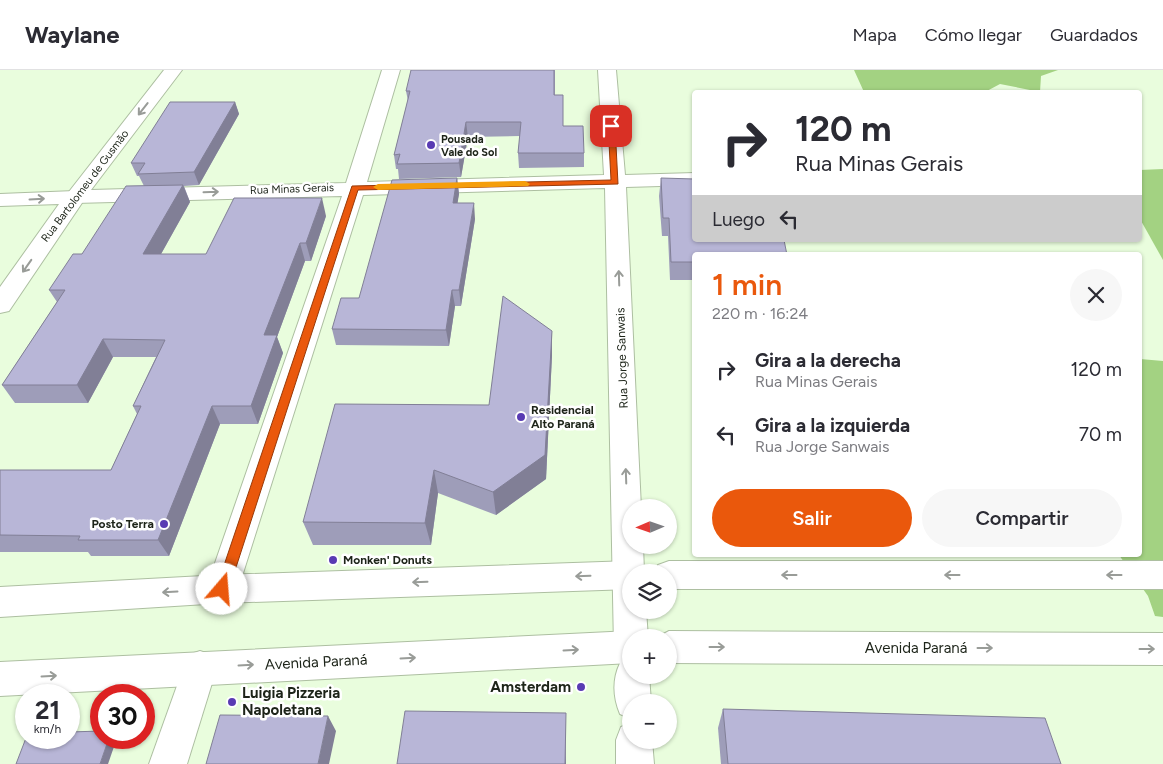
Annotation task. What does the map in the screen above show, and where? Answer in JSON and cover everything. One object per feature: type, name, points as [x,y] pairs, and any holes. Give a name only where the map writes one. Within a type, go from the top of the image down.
[{"type":"street","name":"Rua Bartolomeu de Gusmão","points":[[0,305],[75,197],[173,70]]},
{"type":"street","points":[[222,589],[355,187],[391,70]]},
{"type":"street","name":"Rua Jorge Sanwais","points":[[607,70],[615,182],[631,564]]},
{"type":"street","name":"Rua Minas Gerais","points":[[0,200],[355,187],[692,179]]},
{"type":"street","points":[[0,602],[222,589],[622,575]]},
{"type":"street","points":[[677,575],[1163,575]]},
{"type":"street","name":"Avenida Paraná","points":[[0,679],[622,647]]},
{"type":"street","name":"Avenida Paraná","points":[[677,647],[1163,649]]},
{"type":"street","points":[[168,764],[200,668]]},
{"type":"street","points":[[634,749],[635,764]]},
{"type":"green space","points":[[854,70],[1058,70],[1041,76],[1040,90],[1000,84],[989,90],[863,90]]},
{"type":"green space","points":[[1163,169],[1163,260],[1142,223],[1142,170]]},
{"type":"green space","points":[[1142,359],[1163,361],[1163,617],[1155,616],[1148,596],[1120,557],[1142,557]]},
{"type":"building","points":[[411,70],[554,70],[554,95],[563,95],[563,126],[583,126],[584,153],[518,153],[521,122],[466,122],[459,163],[397,164],[400,154],[394,155],[410,91],[406,91]]},
{"type":"building","points":[[170,102],[235,102],[194,172],[138,174],[145,163],[131,163]]},
{"type":"building","points":[[457,178],[453,203],[474,203],[459,290],[452,290],[446,330],[332,329],[341,298],[359,298],[392,180]]},
{"type":"building","points":[[661,178],[692,179],[692,242],[784,242],[786,252],[692,252],[692,262],[671,262],[669,218],[663,218]]},
{"type":"building","points":[[183,185],[143,254],[206,254],[234,198],[322,198],[306,243],[300,243],[264,335],[277,335],[251,406],[212,406],[158,540],[78,540],[80,536],[0,535],[0,470],[111,470],[141,406],[133,406],[165,340],[103,339],[77,385],[2,385],[65,290],[49,290],[73,254],[82,254],[126,186]]},
{"type":"building","points":[[503,296],[552,331],[545,455],[493,492],[434,470],[425,523],[303,522],[335,404],[489,405]]},
{"type":"building","points":[[723,709],[1045,718],[1061,764],[728,764]]},
{"type":"building","points":[[405,711],[566,713],[565,764],[397,764]]},
{"type":"building","points":[[220,715],[328,716],[318,764],[206,764]]},
{"type":"building","points":[[90,731],[90,749],[105,749],[100,764],[16,764],[22,749],[80,749],[80,732]]},
{"type":"slow traffic","points":[[378,187],[525,184]]},
{"type":"place","name":"Pousada Vale do Sol","points":[[431,145]]},
{"type":"place","name":"Residencial Alto Paraná","points":[[521,417]]},
{"type":"place","name":"Posto Terra","points":[[164,524]]},
{"type":"place","name":"Monken' Donuts","points":[[333,560]]},
{"type":"place","name":"Amsterdam","points":[[581,687]]},
{"type":"place","name":"Luigia Pizzeria Napoletana","points":[[232,702]]},
{"type":"route","points":[[222,589],[355,187],[615,182],[611,126]]}]
